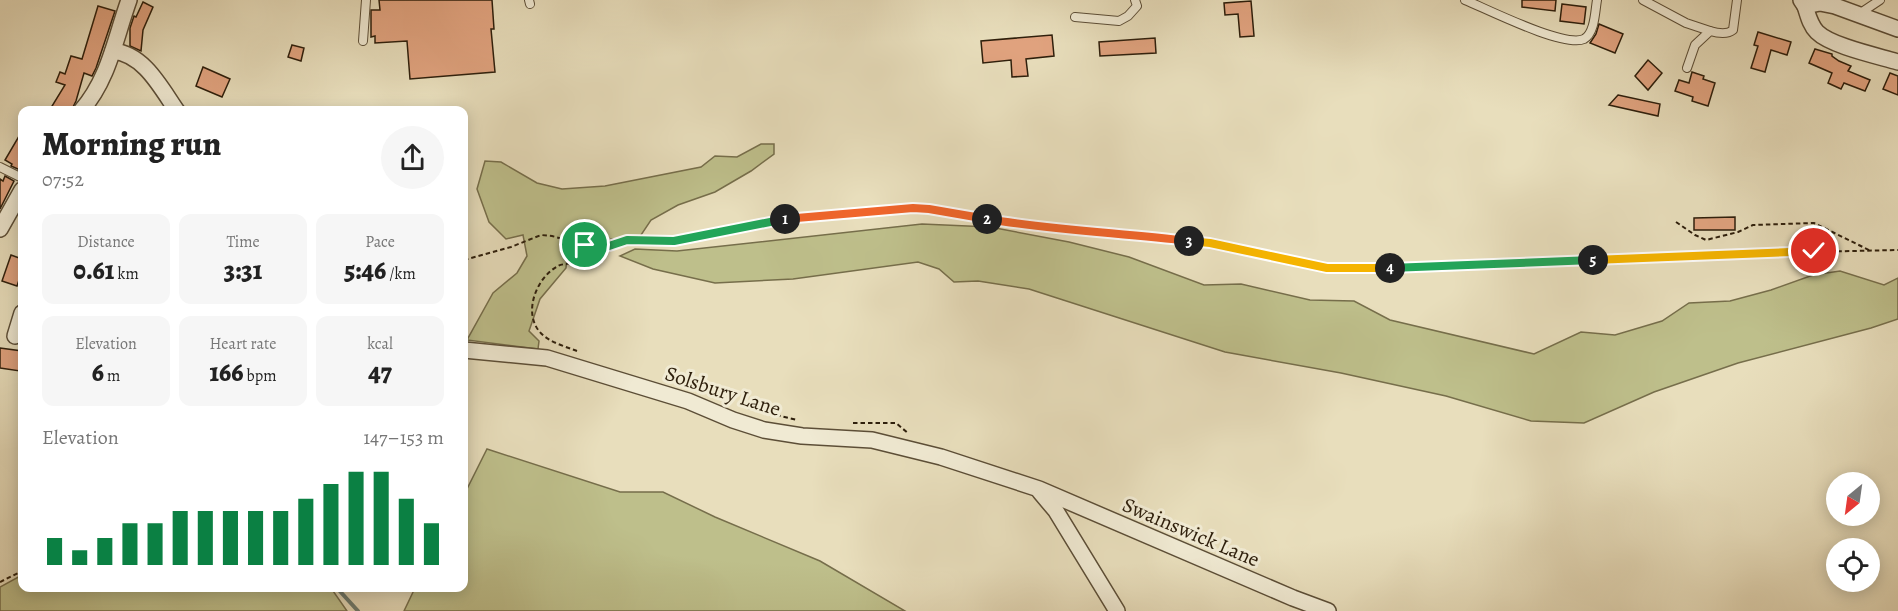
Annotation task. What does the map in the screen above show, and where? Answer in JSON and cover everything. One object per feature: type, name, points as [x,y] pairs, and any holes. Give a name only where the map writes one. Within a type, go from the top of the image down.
[{"type":"street","points":[[86,106],[94,97],[102,81],[129,0]]},
{"type":"street","points":[[1898,29],[1835,6],[1803,3],[1818,33],[1830,40],[1898,62]]},
{"type":"street","points":[[113,51],[125,52],[149,71],[174,106]]},
{"type":"street","points":[[0,229],[18,197]]},
{"type":"street","points":[[15,336],[18,326]]},
{"type":"street","name":"Solsbury Lane","points":[[468,350],[547,358],[688,401],[733,420],[764,429],[802,436],[872,440],[940,457],[1038,489]]},
{"type":"street","points":[[1038,489],[1056,511],[1118,611]]},
{"type":"street","name":"Swainswick Lane","points":[[1038,489],[1328,611]]},
{"type":"lane","points":[[363,41],[366,0]]},
{"type":"lane","points":[[1075,18],[1119,21],[1128,16],[1137,6],[1135,0]]},
{"type":"lane","points":[[1465,0],[1548,35],[1564,40],[1574,40],[1584,38],[1591,32],[1597,0]]},
{"type":"lane","points":[[1643,0],[1686,23],[1710,32],[1724,33],[1733,30],[1737,0]]},
{"type":"lane","points":[[1858,14],[1880,0]]},
{"type":"lane","points":[[1687,68],[1695,45],[1710,32]]},
{"type":"lane","points":[[0,167],[18,176]]},
{"type":"path","points":[[468,259],[511,247],[541,235],[581,244],[609,246],[627,240],[674,241],[776,220],[913,208],[1030,226],[1210,243],[1341,269],[1441,267],[1718,254],[1898,250]]},
{"type":"path","points":[[1676,222],[1706,240],[1738,232],[1753,225],[1814,223],[1870,251]]},
{"type":"path","points":[[579,352],[551,340],[539,331],[531,306],[540,284],[558,266],[572,263],[580,251],[581,244]]},
{"type":"path","points":[[741,407],[803,421]]},
{"type":"path","points":[[843,423],[896,423]]},
{"type":"path","points":[[0,582],[18,573]]},
{"type":"green space","points":[[761,144],[774,144],[774,154],[751,171],[715,192],[678,205],[651,220],[639,238],[611,239],[606,244],[593,248],[573,244],[567,256],[566,268],[540,299],[529,331],[539,341],[538,349],[468,340],[493,293],[517,273],[527,256],[523,235],[506,239],[489,222],[477,189],[485,161],[501,162],[537,183],[562,189],[605,186],[701,167],[715,156],[737,157]]},
{"type":"green space","points":[[922,224],[990,227],[1069,242],[1129,257],[1204,285],[1241,284],[1310,300],[1354,301],[1390,320],[1534,354],[1581,332],[1615,335],[1662,321],[1689,303],[1730,301],[1813,275],[1840,271],[1884,285],[1898,278],[1898,319],[1738,363],[1654,392],[1584,423],[1531,421],[1446,396],[1341,373],[1225,352],[1029,289],[978,281],[954,282],[939,269],[918,262],[793,279],[715,283],[653,269],[620,256],[635,249],[677,251]]},
{"type":"green space","points":[[487,449],[620,492],[663,492],[715,517],[820,561],[905,611],[404,611],[413,592],[468,592],[468,487]]},
{"type":"green space","points":[[18,577],[18,592],[334,592],[347,611],[0,611],[0,587]]},
{"type":"building","points":[[379,0],[492,0],[494,29],[491,29],[495,72],[410,79],[407,41],[375,43],[375,36],[371,37],[371,10],[380,10]]},
{"type":"building","points":[[1522,0],[1556,0],[1555,11],[1522,7]]},
{"type":"building","points":[[1251,1],[1254,36],[1240,37],[1238,14],[1225,15],[1224,3]]},
{"type":"building","points":[[143,2],[153,7],[143,30],[141,51],[130,46],[130,28]]},
{"type":"building","points":[[1562,4],[1586,7],[1584,24],[1560,21]]},
{"type":"building","points":[[98,6],[115,11],[96,68],[92,76],[84,73],[74,106],[52,106],[65,85],[56,82],[60,72],[65,74],[71,56],[82,59]]},
{"type":"building","points":[[1599,24],[1623,34],[1615,53],[1590,43]]},
{"type":"building","points":[[1758,32],[1791,42],[1787,55],[1771,50],[1765,72],[1751,68],[1758,46],[1754,45]]},
{"type":"building","points":[[1052,35],[1054,56],[1026,59],[1028,76],[1012,77],[1011,60],[983,63],[981,41]]},
{"type":"building","points":[[1155,38],[1156,53],[1100,56],[1099,42]]},
{"type":"building","points":[[292,45],[304,48],[301,61],[288,57]]},
{"type":"building","points":[[1815,49],[1832,54],[1839,61],[1851,66],[1848,71],[1870,80],[1865,91],[1844,83],[1841,89],[1828,83],[1832,73],[1809,63]]},
{"type":"building","points":[[1648,60],[1662,73],[1648,90],[1635,76]]},
{"type":"building","points":[[203,67],[230,79],[222,97],[196,86]]},
{"type":"building","points":[[1692,72],[1715,83],[1708,106],[1692,101],[1693,97],[1675,91],[1679,80],[1689,83]]},
{"type":"building","points":[[1890,73],[1898,76],[1898,95],[1883,89]]},
{"type":"building","points":[[1618,95],[1660,104],[1658,116],[1609,105]]},
{"type":"building","points":[[18,138],[18,169],[5,160]]},
{"type":"building","points":[[5,176],[14,181],[0,209],[0,179],[3,181]]},
{"type":"building","points":[[1735,217],[1735,230],[1694,230],[1694,218]]},
{"type":"building","points":[[11,255],[18,258],[17,286],[2,281]]},
{"type":"building","points":[[0,348],[18,350],[18,371],[0,368]]},
{"type":"waterway","points":[[341,592],[358,611]]},
{"type":"route","points":[[585,245],[609,246],[627,240],[674,241],[776,220],[913,208],[1030,226],[1210,243],[1341,269],[1441,267],[1814,251]]}]
